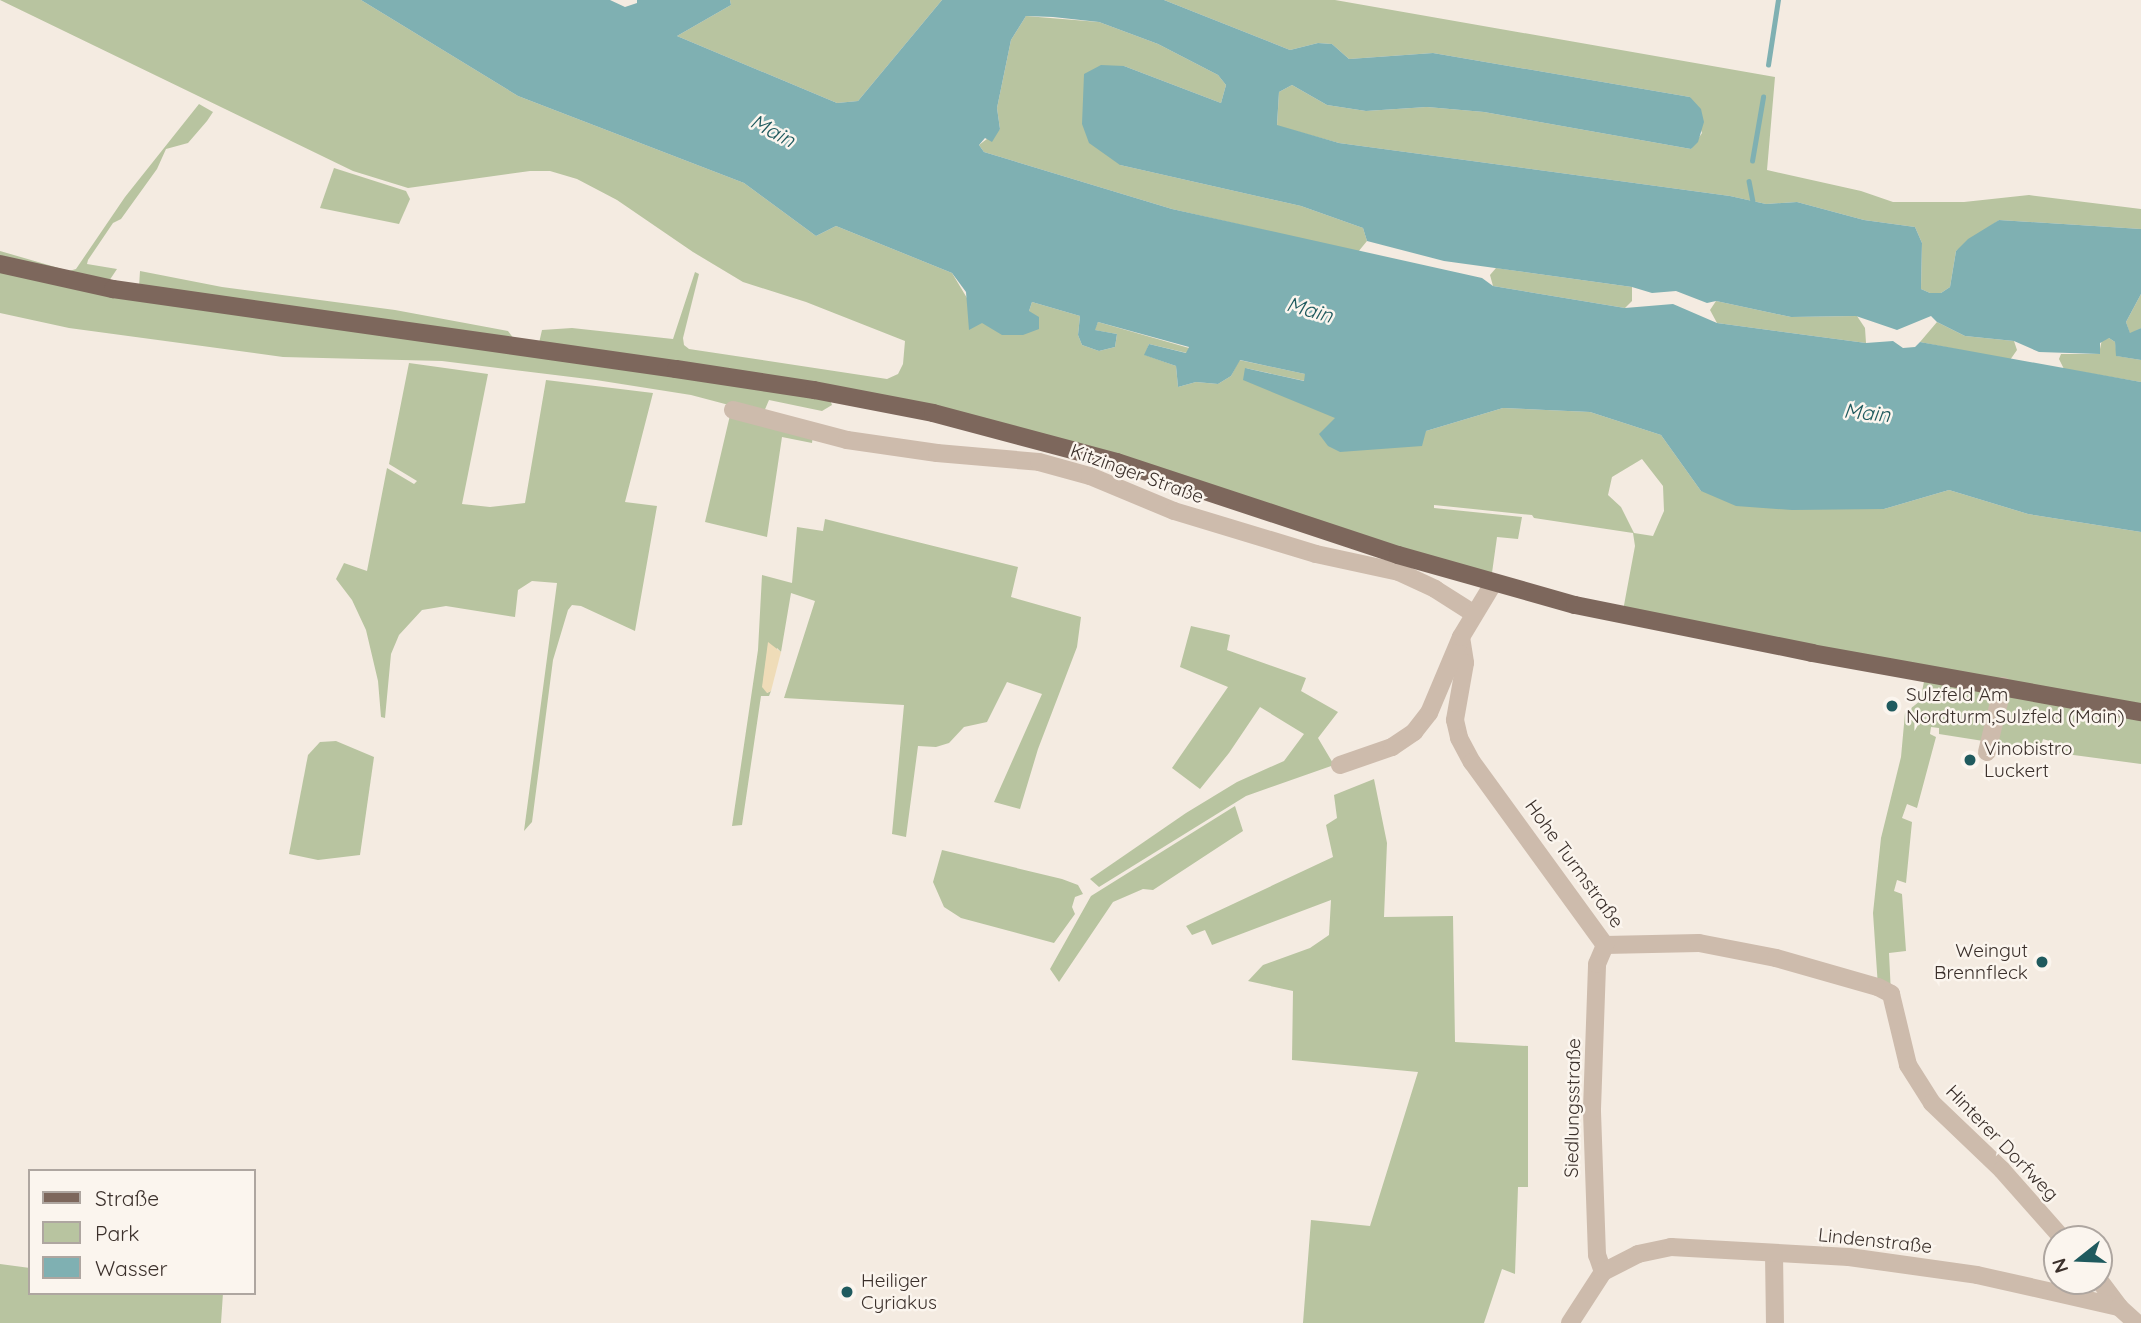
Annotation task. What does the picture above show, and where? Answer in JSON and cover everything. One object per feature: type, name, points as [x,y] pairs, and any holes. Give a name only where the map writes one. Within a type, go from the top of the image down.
[{"type":"main road","points":[[0,264],[113,289],[677,369],[814,390],[933,413],[1117,462],[1493,584],[1695,631],[2141,712]]},
{"type":"street","name":"Kitzinger Straße","points":[[733,410],[847,440],[937,453],[1039,462],[1090,476],[1174,510],[1316,554],[1399,572],[1435,589],[1473,613]]},
{"type":"street","name":"Hohe Turmstraße","points":[[1493,584],[1473,613],[1461,638],[1465,663],[1455,720],[1459,738],[1472,762],[1605,945],[1699,943],[1776,958],[1878,986],[1892,994]]},
{"type":"street","points":[[1340,765],[1392,747],[1414,732],[1429,713],[1461,638]]},
{"type":"street","points":[[1987,752],[2003,686]]},
{"type":"street","name":"Siedlungsstraße","points":[[1603,1272],[1597,1255],[1592,1109],[1597,964],[1605,945]]},
{"type":"street","name":"Hinterer Dorfweg","points":[[1892,994],[1908,1065],[1932,1102],[2002,1170],[2051,1225]]},
{"type":"street","name":"Lindenstraße","points":[[1603,1272],[1639,1254],[1671,1247],[1849,1258],[1977,1275],[2119,1307],[2137,1323]]},
{"type":"street","points":[[1774,1253],[1775,1323]]},
{"type":"street","points":[[1570,1323],[1603,1272]]},
{"type":"street","points":[[2110,1295],[2119,1307]]},
{"type":"green space","points":[[0,0],[361,0],[518,96],[744,183],[816,236],[836,226],[952,273],[982,323],[1029,311],[1032,302],[1080,316],[1078,335],[1082,345],[1099,351],[1115,347],[1117,334],[1094,330],[1098,322],[1189,348],[1187,353],[1149,344],[1145,355],[1176,366],[1178,387],[1196,382],[1218,384],[1231,376],[1239,360],[1305,374],[1305,381],[1245,368],[1426,431],[1503,408],[1590,412],[1661,435],[1701,491],[1884,509],[1949,490],[2028,514],[2141,532],[2141,764],[2051,752],[2053,742],[2043,739],[2040,750],[1939,734],[1939,728],[1931,727],[1930,734],[1936,737],[1917,808],[1907,804],[1902,818],[1912,822],[1906,883],[1897,880],[1894,891],[1902,894],[1906,951],[1889,953],[1891,994],[1878,987],[1873,913],[1881,838],[1901,757],[1905,713],[1920,701],[1926,672],[1622,616],[1635,546],[1633,533],[1534,518],[1532,515],[1434,505],[1434,508],[1522,517],[1518,539],[1497,537],[1491,580],[1038,433],[539,343],[542,330],[572,328],[673,339],[695,272],[699,274],[683,338],[684,345],[689,349],[887,379],[898,374],[903,364],[905,341],[806,302],[743,282],[693,252],[617,200],[577,179],[550,171],[530,171],[408,188],[353,171]],"holes":[[[1642,459],[1663,486],[1664,511],[1653,536],[1634,533],[1621,507],[1608,495],[1612,477]]]},
{"type":"green space","points":[[730,0],[942,0],[858,101],[837,103],[677,36],[731,5]]},
{"type":"green space","points":[[1164,0],[1335,0],[1775,77],[1767,170],[1861,191],[1893,202],[1964,202],[2029,195],[2141,209],[2141,229],[1999,220],[1956,251],[1950,287],[1941,293],[1930,293],[1921,289],[1922,243],[1915,227],[1864,220],[1797,202],[1766,204],[1730,196],[1339,143],[1277,126],[1279,92],[1292,85],[1327,105],[1366,111],[1427,107],[1484,112],[1691,149],[1702,133],[1690,97],[1433,53],[1349,59],[1332,44],[1318,43],[1290,50]]},
{"type":"green space","points":[[1026,16],[1099,22],[1158,44],[1218,75],[1226,85],[1221,103],[1124,66],[1120,165],[1301,206],[1363,228],[1367,241],[1358,252],[1172,209],[984,152],[979,145],[1000,129],[997,108],[1011,40]]},
{"type":"green space","points":[[199,104],[213,112],[207,121],[188,143],[166,149],[157,169],[121,219],[113,223],[88,260],[87,264],[117,269],[107,284],[0,260],[0,251],[69,271],[76,269],[125,197]]},
{"type":"green space","points":[[334,168],[406,191],[410,199],[399,224],[320,208]]},
{"type":"green space","points":[[0,268],[829,397],[832,405],[822,411],[769,400],[763,414],[691,395],[596,380],[442,361],[283,357],[69,328],[0,313]]},
{"type":"green space","points":[[1496,268],[1632,287],[1632,301],[1625,308],[1493,286],[1490,275]]},
{"type":"green space","points":[[140,271],[222,287],[395,310],[508,331],[514,339],[139,287]]},
{"type":"green space","points":[[2141,294],[2141,328],[2130,334],[2126,322]]},
{"type":"green space","points":[[1716,301],[1791,317],[1857,316],[1865,328],[1866,343],[1717,323],[1710,310]]},
{"type":"green space","points":[[1937,322],[1965,336],[2014,341],[2017,350],[2010,360],[1920,342]]},
{"type":"green space","points":[[2109,338],[2115,342],[2117,356],[2141,360],[2141,382],[2064,369],[2059,359],[2061,354],[2099,354],[2102,339]]},
{"type":"green space","points":[[409,363],[488,374],[462,504],[490,507],[525,503],[546,380],[653,393],[625,502],[657,506],[635,631],[581,606],[572,605],[568,610],[553,660],[532,822],[524,831],[557,583],[532,581],[518,590],[515,617],[446,606],[422,610],[399,635],[391,654],[385,718],[381,717],[378,681],[366,630],[352,600],[336,579],[344,563],[367,571],[387,468],[414,484],[417,481],[389,464]]},
{"type":"green space","points":[[731,411],[813,434],[812,443],[782,437],[767,537],[705,522]]},
{"type":"green space","points":[[825,519],[1018,567],[1011,597],[1081,617],[1077,647],[1038,749],[1020,809],[994,802],[1042,694],[1007,682],[987,722],[964,727],[949,743],[936,747],[918,746],[906,837],[892,834],[904,705],[784,698],[815,601],[791,593],[781,652],[777,648],[767,693],[771,691],[769,696],[761,696],[742,825],[732,826],[758,650],[762,575],[792,583],[797,527],[823,531]]},
{"type":"green space","points":[[1191,626],[1230,635],[1227,650],[1306,678],[1301,691],[1338,712],[1318,738],[1334,765],[1246,796],[1099,887],[1090,879],[1186,813],[1237,782],[1284,761],[1304,734],[1260,707],[1229,753],[1200,789],[1172,768],[1228,687],[1180,667]]},
{"type":"green space","points":[[336,741],[374,757],[360,855],[318,860],[289,854],[308,755],[320,742]]},
{"type":"green space","points":[[1374,779],[1387,843],[1384,917],[1453,916],[1455,1042],[1528,1046],[1528,1187],[1518,1187],[1515,1274],[1502,1269],[1484,1323],[1303,1323],[1311,1220],[1370,1226],[1418,1072],[1292,1060],[1293,991],[1248,981],[1263,965],[1310,948],[1329,935],[1331,900],[1212,945],[1205,930],[1192,935],[1186,926],[1333,857],[1326,825],[1337,818],[1334,795]]},
{"type":"green space","points":[[1235,806],[1243,831],[1153,890],[1143,889],[1113,902],[1059,982],[1050,969],[1091,896]]},
{"type":"green space","points":[[942,850],[1062,879],[1078,885],[1083,894],[1075,897],[1072,907],[1075,914],[1054,943],[961,918],[944,907],[933,882]]},
{"type":"green space","points":[[0,1264],[28,1268],[28,1295],[223,1295],[221,1323],[0,1323]]},
{"type":"sand","points":[[768,642],[781,652],[771,691],[767,693],[762,687]]},
{"type":"water","name":"Main","points":[[361,0],[610,0],[625,7],[637,3],[637,0],[730,0],[731,5],[677,36],[837,103],[858,101],[942,0],[1164,0],[1290,50],[1318,43],[1332,44],[1349,59],[1433,53],[1690,97],[1701,109],[1704,122],[1698,142],[1691,149],[1484,112],[1427,107],[1366,111],[1327,105],[1292,85],[1279,92],[1277,125],[1339,143],[1730,196],[1766,204],[1797,202],[1864,220],[1915,227],[1922,243],[1921,289],[1930,293],[1941,293],[1950,287],[1956,251],[1968,239],[1999,220],[2141,229],[2141,294],[2126,322],[2130,333],[2141,328],[2141,360],[2116,356],[2115,342],[2109,338],[2100,343],[2100,354],[2039,352],[2014,341],[1965,336],[1937,322],[1931,316],[1897,330],[1856,316],[1791,317],[1716,301],[1707,303],[1676,291],[1652,293],[1632,287],[1444,261],[1367,241],[1363,228],[1301,206],[1120,165],[1089,143],[1082,124],[1084,74],[1101,65],[1124,66],[1221,103],[1226,85],[1218,75],[1158,44],[1099,22],[1053,17],[1026,16],[1011,40],[997,108],[1000,129],[992,142],[985,138],[979,145],[984,152],[1172,209],[1482,278],[1493,286],[1625,308],[1673,304],[1717,323],[1866,343],[1893,341],[1903,348],[1915,347],[1920,342],[2141,382],[2141,532],[2028,514],[1949,490],[1884,509],[1792,510],[1736,506],[1701,491],[1661,435],[1590,412],[1503,408],[1426,431],[1422,446],[1340,452],[1328,446],[1319,434],[1335,418],[1243,380],[1245,368],[1304,381],[1305,374],[1240,360],[1231,376],[1218,384],[1196,382],[1178,387],[1176,366],[1144,355],[1149,344],[1186,353],[1189,347],[1098,322],[1095,330],[1117,334],[1115,347],[1099,351],[1082,345],[1078,335],[1080,316],[1032,302],[1029,311],[1039,317],[1039,329],[1023,335],[1002,335],[982,323],[969,330],[966,292],[952,273],[836,226],[816,236],[744,183],[518,96]]},
{"type":"waterway","points":[[1768,65],[1778,0]]},
{"type":"waterway","points":[[1752,161],[1763,97]]},
{"type":"waterway","points":[[1749,181],[1753,201]]},
{"type":"place","name":"Sulzfeld Am Nordturm,Sulzfeld (Main)","points":[[1892,706]]},
{"type":"place","name":"Vinobistro Luckert","points":[[1970,760]]},
{"type":"place","name":"Weingut Brennfleck","points":[[2042,962]]},
{"type":"place","name":"Heiliger Cyriakus","points":[[847,1292]]}]
